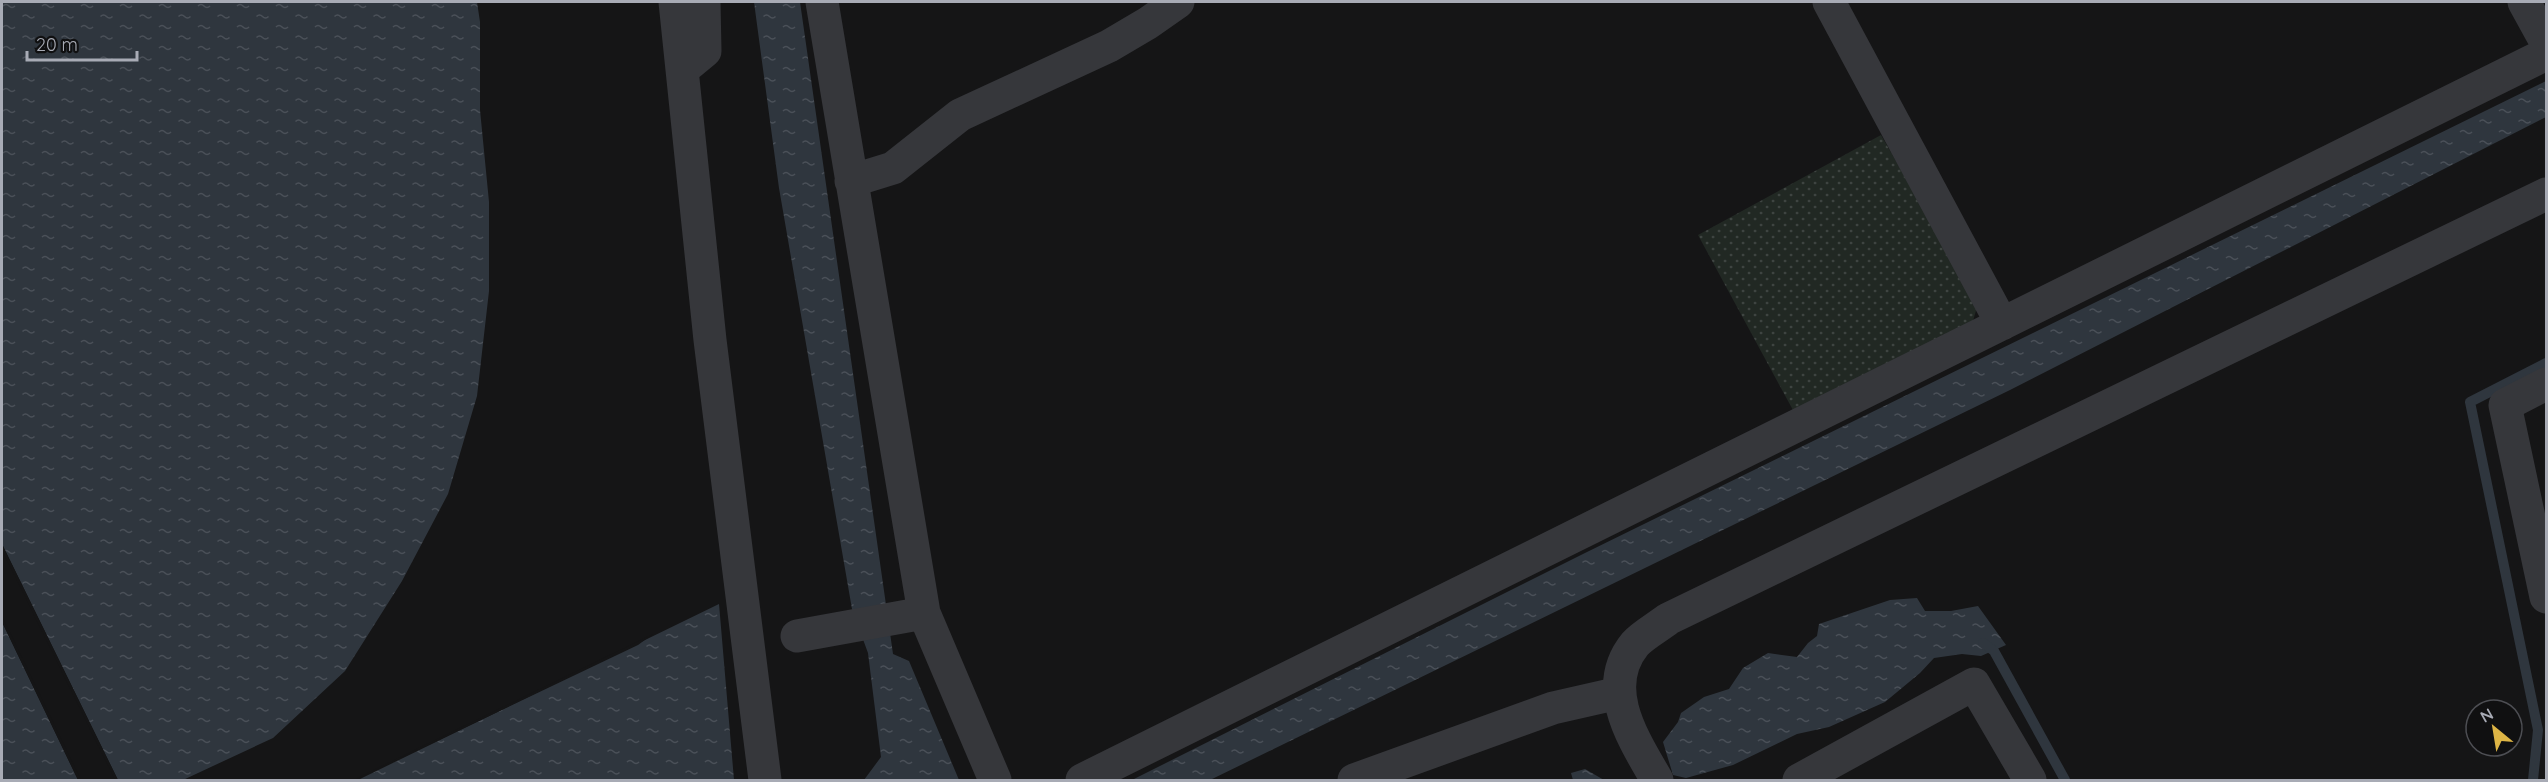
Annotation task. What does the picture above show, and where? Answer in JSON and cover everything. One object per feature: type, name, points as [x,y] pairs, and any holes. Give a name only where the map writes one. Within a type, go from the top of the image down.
[{"type":"street","points":[[675,2],[710,340],[765,780]]},
{"type":"street","points":[[682,70],[705,51],[704,2]]},
{"type":"street","points":[[822,2],[924,613],[995,780]]},
{"type":"street","points":[[851,181],[893,168],[960,115],[1109,46],[1178,2]]},
{"type":"street","points":[[1829,2],[2002,324]]},
{"type":"street","points":[[2523,2],[2547,42]]},
{"type":"street","points":[[1082,780],[2547,54]]},
{"type":"street","points":[[1657,780],[1634,741],[1624,717],[1619,693],[1621,667],[1635,644],[1668,619],[2547,194]]},
{"type":"street","points":[[2547,384],[2505,405],[2547,597]]},
{"type":"street","points":[[797,636],[924,613]]},
{"type":"street","points":[[1799,780],[1974,684],[2030,780]]},
{"type":"street","points":[[1354,780],[1553,708],[1619,693]]},
{"type":"shaded area","points":[[1881,135],[1978,304],[1972,324],[1794,412],[1698,235]]},
{"type":"water","points":[[2,2],[477,2],[480,22],[480,110],[489,202],[489,291],[477,396],[448,494],[402,581],[345,671],[273,738],[183,780],[118,780],[2,544]]},
{"type":"water","points":[[754,2],[800,2],[893,654],[909,661],[959,780],[864,780],[881,757],[868,653],[852,609],[779,188]]},
{"type":"water","points":[[2546,81],[2546,117],[2010,390],[1210,780],[1132,780],[1585,553]]},
{"type":"water","points":[[1917,598],[1925,611],[1951,611],[1978,606],[2006,645],[1981,656],[1962,654],[1934,658],[1920,673],[1885,702],[1829,727],[1797,734],[1733,765],[1686,778],[1673,775],[1663,742],[1678,722],[1681,713],[1704,697],[1729,689],[1743,668],[1768,653],[1797,657],[1817,636],[1819,624],[1890,600]]},
{"type":"water","points":[[719,604],[734,780],[358,780]]},
{"type":"water","points":[[2,622],[78,780],[2,780]]},
{"type":"water","points":[[1585,769],[1604,780],[1573,780],[1571,773]]},
{"type":"pier","points":[[2,544],[118,780],[115,780],[2,550]]},
{"type":"pier","points":[[2,619],[4,620],[81,780],[78,780]]},
{"type":"pier","points":[[653,634],[638,645],[355,780],[357,778]]},
{"type":"waterway","points":[[2533,780],[2538,730],[2470,402],[2546,363]]},
{"type":"waterway","points":[[1983,643],[1994,651],[2065,780]]}]
